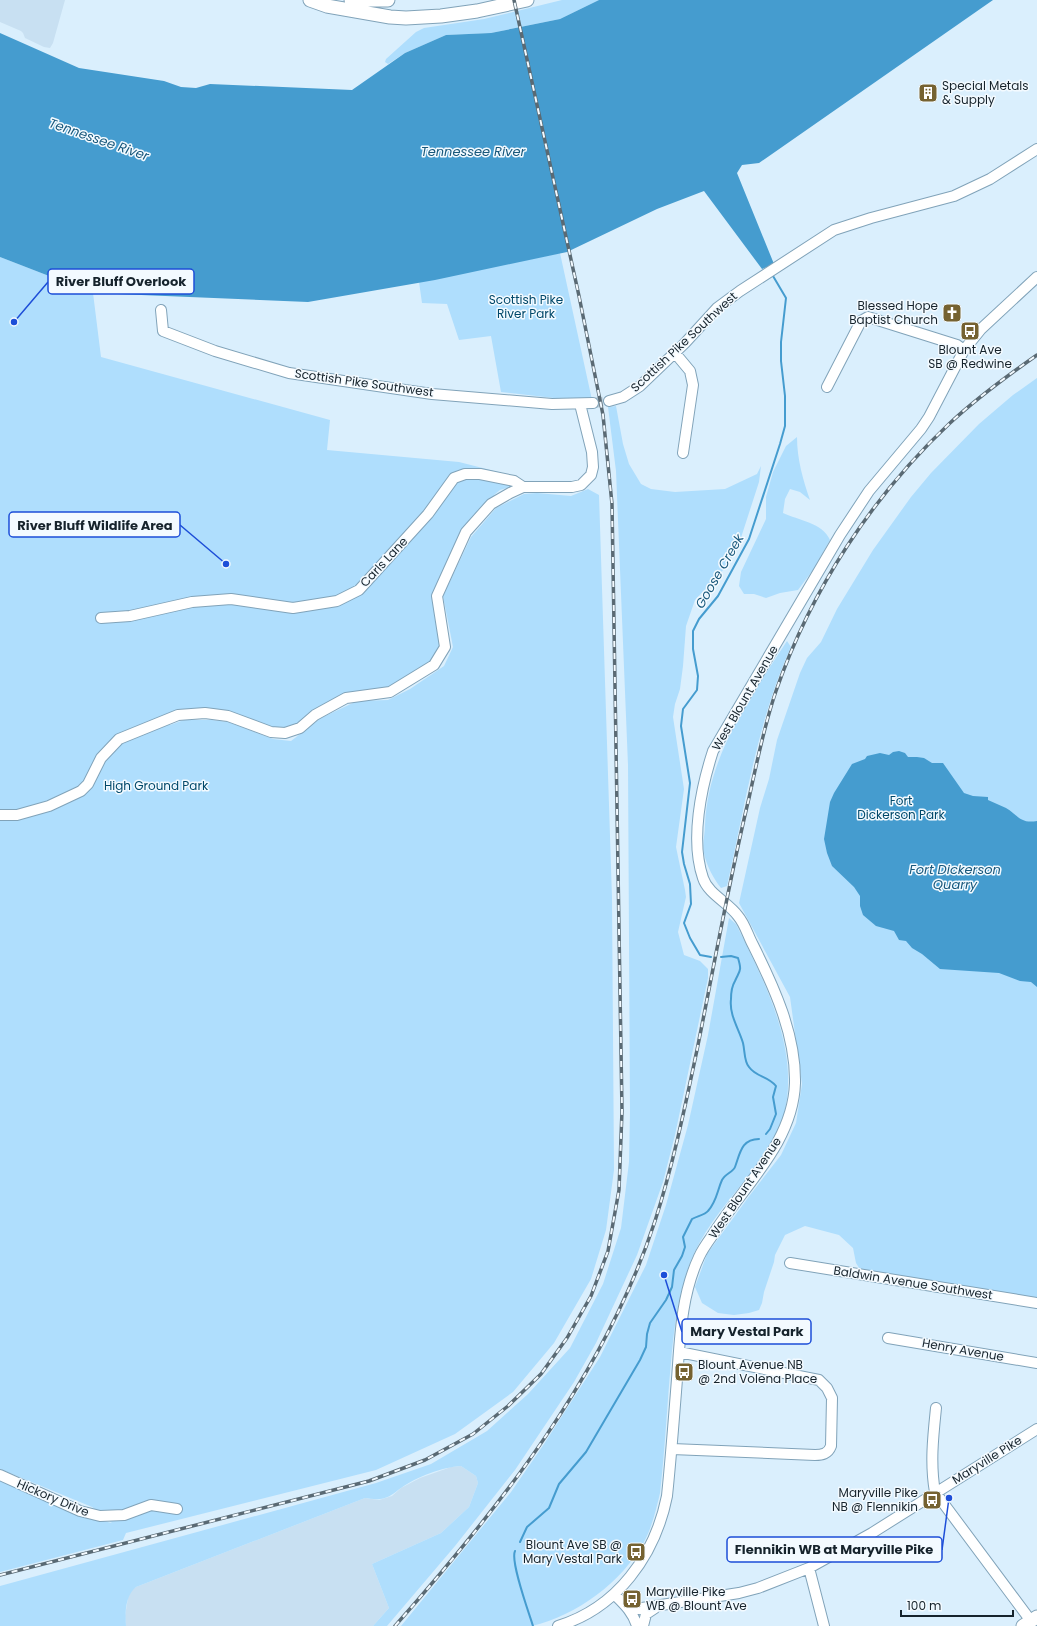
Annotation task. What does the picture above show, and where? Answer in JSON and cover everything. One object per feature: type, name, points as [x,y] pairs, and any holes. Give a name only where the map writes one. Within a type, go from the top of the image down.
[{"type":"main road","points":[[314,0],[327,6],[390,17],[406,18],[440,16],[478,11],[527,0]]},
{"type":"main road","points":[[350,0],[388,0]]},
{"type":"street","name":"Scottish Pike Southwest","points":[[609,401],[623,397],[632,392],[675,353],[717,308],[740,291],[834,230],[871,218],[954,196],[990,179],[1037,149]]},
{"type":"street","name":"West Blount Avenue","points":[[614,1594],[640,1565],[653,1542],[658,1530],[667,1496],[679,1352],[686,1294],[699,1256],[725,1214],[752,1181],[777,1144],[790,1112],[795,1083],[789,1038],[780,1008],[766,972],[738,916],[703,880],[697,852],[700,815],[706,773],[713,751],[840,535],[869,492],[925,423],[964,350],[981,329],[1037,277]]},
{"type":"street","name":"Scottish Pike Southwest","points":[[161,310],[162,331],[215,351],[288,373],[432,394],[552,404],[593,403]]},
{"type":"street","points":[[826,387],[861,321],[868,317],[957,345],[964,350]]},
{"type":"street","points":[[675,353],[690,371],[693,384],[683,453]]},
{"type":"street","points":[[0,815],[17,815],[49,806],[81,791],[88,784],[101,758],[119,739],[178,715],[205,713],[228,716],[271,732],[285,733],[300,728],[315,715],[346,698],[390,692],[434,665],[445,647],[437,596],[466,532],[491,504],[510,493],[524,487],[572,487],[581,485],[590,474],[593,467],[592,452],[580,404]]},
{"type":"street","name":"Carls Lane","points":[[101,618],[130,616],[192,602],[224,599],[293,608],[337,601],[359,590],[428,514],[454,478],[465,474],[480,474],[514,482],[524,487]]},
{"type":"street","name":"Baldwin Avenue Southwest","points":[[790,1263],[1037,1303]]},
{"type":"street","name":"Henry Avenue","points":[[888,1338],[1037,1363]]},
{"type":"street","points":[[672,1449],[815,1456],[825,1454],[831,1446],[832,1398],[827,1388],[819,1380],[679,1352]]},
{"type":"street","points":[[936,1408],[931,1459],[934,1492],[1030,1621]]},
{"type":"street","name":"Maryville Pike","points":[[629,1610],[658,1607],[739,1593],[758,1588],[809,1568],[872,1533],[934,1492],[1037,1429]]},
{"type":"street","name":"Hickory Drive","points":[[0,1475],[80,1511],[100,1516],[124,1515],[151,1505],[177,1508]]},
{"type":"street","points":[[809,1568],[824,1626]]},
{"type":"street","points":[[558,1626],[572,1622],[597,1609],[614,1594],[629,1610],[633,1616],[636,1626]]},
{"type":"street","points":[[643,1626],[646,1614],[658,1607]]},
{"type":"shaded area","points":[[0,0],[65,0],[53,43],[50,48],[44,47],[25,38],[21,31],[0,22]]},
{"type":"shaded area","points":[[461,1466],[476,1476],[478,1483],[469,1507],[441,1533],[372,1564],[389,1608],[373,1626],[126,1626],[125,1616],[129,1592],[136,1587],[365,1498],[379,1500],[392,1496],[401,1488],[420,1478],[451,1467]]},
{"type":"green space","points":[[562,0],[599,0],[560,19],[491,33],[446,35],[405,53],[388,64],[385,62],[386,59],[416,32],[424,28],[484,19]]},
{"type":"green space","name":"Scottish Pike River Park","points":[[560,253],[592,400],[580,401],[501,392],[491,336],[459,340],[447,304],[422,303],[419,282]]},
{"type":"green space","name":"High Ground Park","points":[[0,257],[93,293],[101,357],[330,420],[327,450],[459,462],[510,475],[518,482],[516,485],[500,490],[494,495],[491,504],[473,524],[437,596],[445,647],[439,659],[390,692],[364,694],[285,733],[205,713],[165,721],[170,725],[184,720],[212,720],[228,722],[273,739],[291,741],[321,718],[357,701],[388,700],[410,689],[444,666],[453,647],[443,596],[471,537],[496,508],[524,494],[537,493],[571,496],[588,489],[599,495],[612,898],[614,1170],[606,1230],[591,1279],[554,1343],[513,1392],[455,1434],[376,1470],[126,1533],[123,1540],[0,1572],[0,1479],[94,1519],[112,1523],[92,1507],[0,1469]]},
{"type":"green space","name":"Fort Dickerson Park","points":[[1037,378],[1037,1299],[861,1271],[856,1263],[853,1248],[839,1235],[805,1226],[785,1235],[775,1255],[759,1310],[734,1315],[718,1313],[702,1303],[695,1287],[707,1254],[781,1155],[796,1123],[802,1084],[790,997],[739,903],[777,740],[800,673],[807,658],[821,642],[837,609],[873,550],[911,497],[931,473],[979,424],[1013,395]]},
{"type":"green space","points":[[616,406],[623,444],[629,464],[641,484],[651,489],[675,492],[725,489],[757,474],[761,466],[759,482],[737,550],[725,568],[695,600],[686,626],[680,689],[675,704],[673,717],[684,789],[676,847],[686,897],[678,932],[684,955],[700,961],[708,969],[708,978],[675,1135],[663,1182],[637,1255],[596,1343],[574,1382],[515,1470],[455,1546],[387,1626],[373,1626],[389,1608],[372,1564],[441,1533],[469,1507],[478,1483],[476,1476],[461,1466],[446,1468],[430,1473],[414,1480],[386,1498],[365,1498],[136,1587],[132,1591],[128,1600],[126,1610],[126,1626],[0,1626],[0,1586],[376,1483],[431,1464],[487,1431],[528,1394],[570,1348],[603,1284],[621,1228],[629,1162],[630,1112],[628,765],[616,471],[608,407]]},
{"type":"green space","points":[[797,437],[801,469],[810,500],[800,492],[790,489],[785,499],[783,513],[816,526],[827,534],[830,540],[813,570],[798,590],[780,593],[766,598],[754,594],[744,594],[739,586],[741,572],[766,519],[766,497],[773,472],[786,446]]},
{"type":"green space","points":[[787,641],[791,647],[769,705],[761,734],[746,795],[727,886],[721,888],[708,867],[703,850],[708,799],[714,775],[733,728]]},
{"type":"green space","points":[[729,918],[736,924],[749,950],[773,1006],[782,1035],[787,1064],[788,1093],[782,1122],[769,1150],[727,1202],[706,1231],[690,1263],[686,1275],[677,1312],[674,1337],[660,1493],[654,1518],[647,1536],[634,1557],[610,1584],[581,1605],[549,1621],[532,1626],[401,1626],[511,1492],[544,1444],[600,1357],[646,1265],[666,1205],[688,1125],[708,1035]]},
{"type":"water","name":"Tennessee River","points":[[599,0],[993,0],[759,163],[742,165],[737,173],[774,264],[762,269],[704,191],[657,209],[567,252],[435,280],[308,302],[93,293],[0,257],[0,33],[79,68],[164,81],[181,87],[196,88],[210,84],[352,90],[405,53],[446,35],[491,33],[560,19]]},
{"type":"water","name":"Fort Dickerson Quarry","points":[[899,751],[905,753],[908,757],[924,758],[932,763],[943,763],[964,793],[973,796],[988,797],[988,800],[1006,808],[1023,820],[1031,822],[1037,821],[1037,987],[1031,982],[1020,981],[999,973],[940,969],[912,948],[906,941],[899,940],[894,931],[876,926],[863,915],[860,906],[860,896],[854,887],[832,866],[824,839],[830,802],[834,793],[852,764],[865,759],[867,756],[880,753],[889,755],[893,752]]},
{"type":"waterway","name":"Goose Creek","points":[[711,957],[700,955],[690,938],[684,923],[691,904],[690,884],[682,852],[690,783],[681,726],[683,709],[697,690],[698,676],[693,649],[693,631],[699,619],[718,596],[749,539],[785,426],[785,396],[781,361],[781,342],[786,298],[773,276]]},
{"type":"waterway","points":[[721,957],[731,956],[738,958],[740,966],[740,970],[732,988],[731,1011],[743,1043],[747,1065],[776,1086],[773,1097],[776,1114],[770,1129],[766,1134]]},
{"type":"waterway","points":[[520,1542],[527,1527],[549,1508],[559,1484],[586,1452],[640,1360],[646,1347],[650,1323],[666,1300],[672,1287],[674,1270],[685,1247],[683,1237],[692,1219],[705,1214],[711,1207],[722,1180],[734,1169],[740,1152],[745,1144],[759,1139]]},
{"type":"waterway","points":[[515,1551],[514,1557],[517,1576],[533,1626]]},
{"type":"tunnel","points":[[593,403],[609,401]]},
{"type":"railway","points":[[0,1575],[369,1481],[425,1460],[473,1434],[508,1406],[541,1374],[567,1338],[591,1296],[608,1251],[619,1190],[622,1111],[612,504],[603,415],[579,296],[514,0]]},
{"type":"railway","points":[[395,1626],[473,1534],[511,1485],[546,1436],[579,1385],[608,1332],[634,1277],[655,1221],[678,1136],[735,861],[764,731],[776,691],[790,653],[807,617],[847,546],[895,481],[922,451],[960,414],[1037,355]]},
{"type":"place","name":"Special Metals & Supply","points":[[928,93]]},
{"type":"place","name":"Blessed Hope Baptist Church","points":[[952,313]]},
{"type":"place","name":"River Bluff Overlook","points":[[14,322]]},
{"type":"place","name":"Blount Ave SB @ Redwine","points":[[970,331]]},
{"type":"place","name":"River Bluff Wildlife Area","points":[[226,564]]},
{"type":"place","name":"Mary Vestal Park","points":[[664,1275]]},
{"type":"place","name":"Blount Avenue NB @ 2nd Volena Place","points":[[684,1372]]},
{"type":"place","name":"Flennikin WB at Maryville Pike","points":[[949,1498]]},
{"type":"place","name":"Maryville Pike NB @ Flennikin","points":[[932,1500]]},
{"type":"place","name":"Blount Ave SB @ Mary Vestal Park","points":[[636,1552]]},
{"type":"place","name":"Maryville Pike WB @ Blount Ave","points":[[632,1599]]}]
